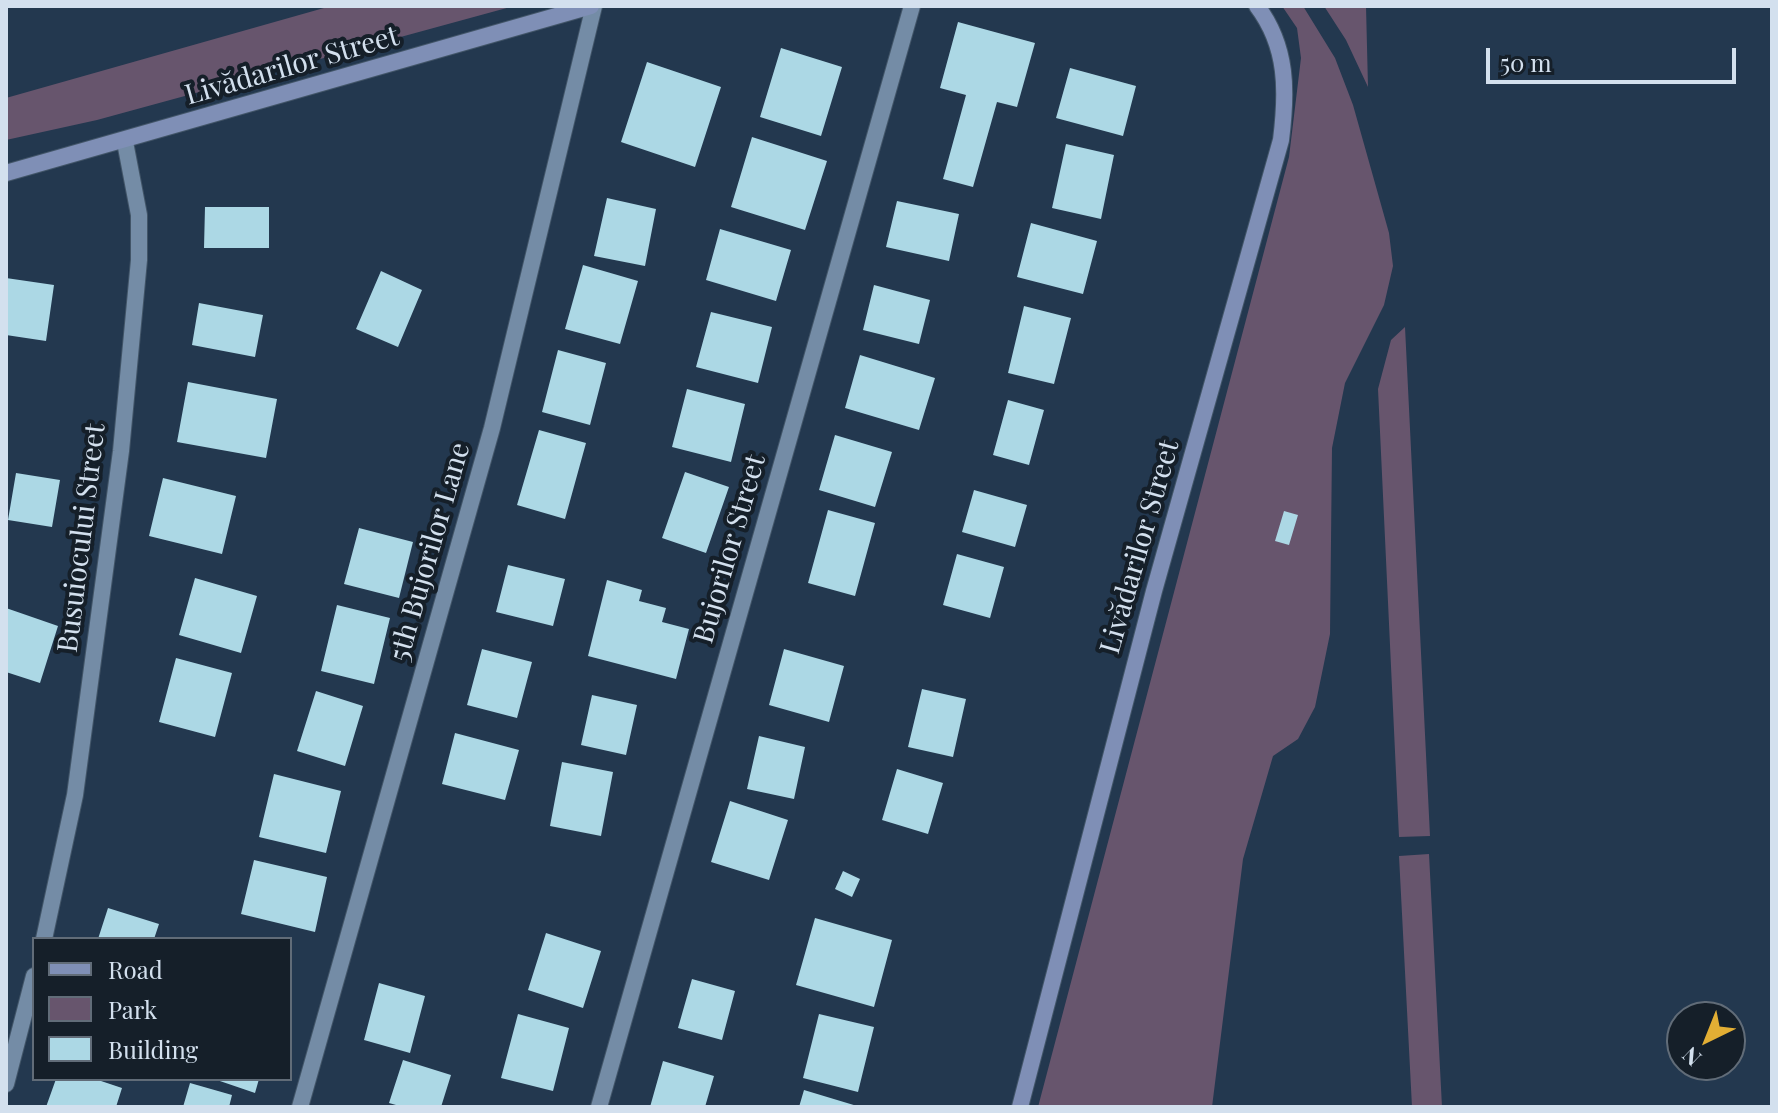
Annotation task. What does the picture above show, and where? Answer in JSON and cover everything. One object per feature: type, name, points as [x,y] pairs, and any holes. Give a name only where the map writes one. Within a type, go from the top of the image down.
[{"type":"street","name":"Livădarilor Street","points":[[6,173],[125,142],[592,6]]},
{"type":"street","name":"5th Bujorilor Lane","points":[[300,1107],[492,428],[592,6]]},
{"type":"street","name":"Bujorilor Street","points":[[599,1107],[912,6]]},
{"type":"street","name":"Livădarilor Street","points":[[1020,1107],[1150,606],[1281,140],[1285,72],[1278,42],[1257,6]]},
{"type":"street","name":"Busuiocului Street","points":[[44,937],[75,795],[121,451],[139,260],[139,215],[125,142]]},
{"type":"street","points":[[6,1084],[32,984]]},
{"type":"green space","points":[[331,6],[514,6],[97,120],[6,140],[6,98]]},
{"type":"green space","points":[[1282,6],[1303,6],[1335,58],[1353,105],[1389,233],[1393,266],[1384,305],[1345,383],[1332,448],[1330,634],[1315,707],[1298,739],[1273,756],[1243,859],[1212,1107],[1038,1107],[1289,157],[1301,58],[1297,28]]},
{"type":"green space","points":[[1324,6],[1366,6],[1368,87],[1346,40]]},
{"type":"green space","points":[[1405,327],[1430,836],[1399,837],[1378,389],[1391,340]]},
{"type":"green space","points":[[1429,854],[1442,1107],[1412,1107],[1399,856]]},
{"type":"building","points":[[958,22],[1035,43],[1017,107],[997,102],[973,187],[943,179],[966,95],[940,88]]},
{"type":"building","points":[[781,48],[842,67],[821,136],[760,117]]},
{"type":"building","points":[[647,62],[721,87],[695,167],[621,142]]},
{"type":"building","points":[[1070,68],[1136,86],[1123,136],[1056,118]]},
{"type":"building","points":[[752,137],[827,161],[805,230],[731,207]]},
{"type":"building","points":[[1066,144],[1114,155],[1101,219],[1052,208]]},
{"type":"building","points":[[607,198],[656,209],[645,266],[594,256]]},
{"type":"building","points":[[897,201],[959,214],[949,261],[886,247]]},
{"type":"building","points":[[205,207],[269,207],[269,248],[204,248]]},
{"type":"building","points":[[1031,223],[1097,241],[1083,294],[1017,277]]},
{"type":"building","points":[[720,229],[791,250],[776,301],[706,280]]},
{"type":"building","points":[[583,265],[638,281],[620,344],[565,329]]},
{"type":"building","points":[[381,271],[422,290],[398,347],[356,329]]},
{"type":"building","points":[[6,278],[54,285],[46,341],[6,335]]},
{"type":"building","points":[[874,285],[930,300],[919,344],[863,330]]},
{"type":"building","points":[[199,303],[263,315],[255,357],[192,345]]},
{"type":"building","points":[[1024,306],[1071,318],[1054,384],[1008,373]]},
{"type":"building","points":[[711,312],[772,327],[758,383],[696,367]]},
{"type":"building","points":[[558,350],[606,363],[590,425],[542,412]]},
{"type":"building","points":[[860,355],[935,378],[919,430],[845,408]]},
{"type":"building","points":[[188,382],[277,399],[266,458],[177,442]]},
{"type":"building","points":[[687,389],[745,404],[731,462],[672,447]]},
{"type":"building","points":[[1008,400],[1044,410],[1029,465],[993,455]]},
{"type":"building","points":[[539,430],[586,443],[565,519],[517,505]]},
{"type":"building","points":[[835,435],[892,452],[875,507],[819,490]]},
{"type":"building","points":[[685,472],[729,487],[706,553],[662,538]]},
{"type":"building","points":[[16,473],[60,480],[52,527],[8,520]]},
{"type":"building","points":[[163,478],[236,496],[222,554],[149,536]]},
{"type":"building","points":[[974,490],[1027,505],[1015,547],[962,532]]},
{"type":"building","points":[[828,510],[875,523],[855,596],[808,583]]},
{"type":"building","points":[[1284,511],[1298,515],[1289,545],[1275,541]]},
{"type":"building","points":[[359,528],[413,542],[399,598],[344,584]]},
{"type":"building","points":[[957,554],[1004,567],[990,618],[943,605]]},
{"type":"building","points":[[508,565],[565,579],[553,626],[496,612]]},
{"type":"building","points":[[195,578],[257,596],[241,653],[179,635]]},
{"type":"building","points":[[607,580],[642,590],[639,601],[666,608],[662,622],[689,629],[676,679],[588,656]]},
{"type":"building","points":[[337,605],[390,618],[374,684],[321,671]]},
{"type":"building","points":[[6,608],[58,626],[40,683],[6,672]]},
{"type":"building","points":[[482,649],[532,662],[517,718],[467,705]]},
{"type":"building","points":[[784,649],[844,666],[829,722],[769,705]]},
{"type":"building","points":[[176,658],[232,673],[215,737],[159,722]]},
{"type":"building","points":[[922,689],[966,699],[953,757],[908,747]]},
{"type":"building","points":[[316,691],[363,706],[345,766],[297,751]]},
{"type":"building","points":[[592,695],[637,705],[626,755],[581,745]]},
{"type":"building","points":[[455,733],[519,750],[505,800],[442,784]]},
{"type":"building","points":[[759,736],[805,747],[794,799],[747,789]]},
{"type":"building","points":[[562,762],[613,772],[601,836],[550,826]]},
{"type":"building","points":[[897,769],[943,783],[928,834],[882,820]]},
{"type":"building","points":[[274,774],[341,791],[326,853],[259,837]]},
{"type":"building","points":[[730,801],[788,820],[769,880],[711,862]]},
{"type":"building","points":[[254,860],[327,877],[315,932],[241,914]]},
{"type":"building","points":[[843,871],[860,879],[852,897],[835,889]]},
{"type":"building","points":[[108,908],[159,924],[155,937],[99,937]]},
{"type":"building","points":[[815,918],[892,940],[874,1007],[796,985]]},
{"type":"building","points":[[546,933],[601,951],[583,1008],[528,990]]},
{"type":"building","points":[[692,979],[735,991],[722,1040],[678,1028]]},
{"type":"building","points":[[379,983],[425,996],[410,1053],[364,1040]]},
{"type":"building","points":[[518,1014],[569,1028],[553,1091],[501,1078]]},
{"type":"building","points":[[819,1014],[874,1027],[858,1092],[803,1078]]},
{"type":"building","points":[[403,1060],[451,1075],[441,1107],[403,1107],[389,1103]]},
{"type":"building","points":[[663,1061],[714,1076],[705,1107],[650,1107]]},
{"type":"building","points":[[55,1081],[101,1081],[122,1088],[116,1107],[46,1107]]},
{"type":"building","points":[[220,1081],[258,1081],[255,1093]]},
{"type":"building","points":[[190,1083],[232,1095],[229,1107],[183,1107]]},
{"type":"building","points":[[804,1090],[857,1106],[857,1107],[799,1107]]}]
